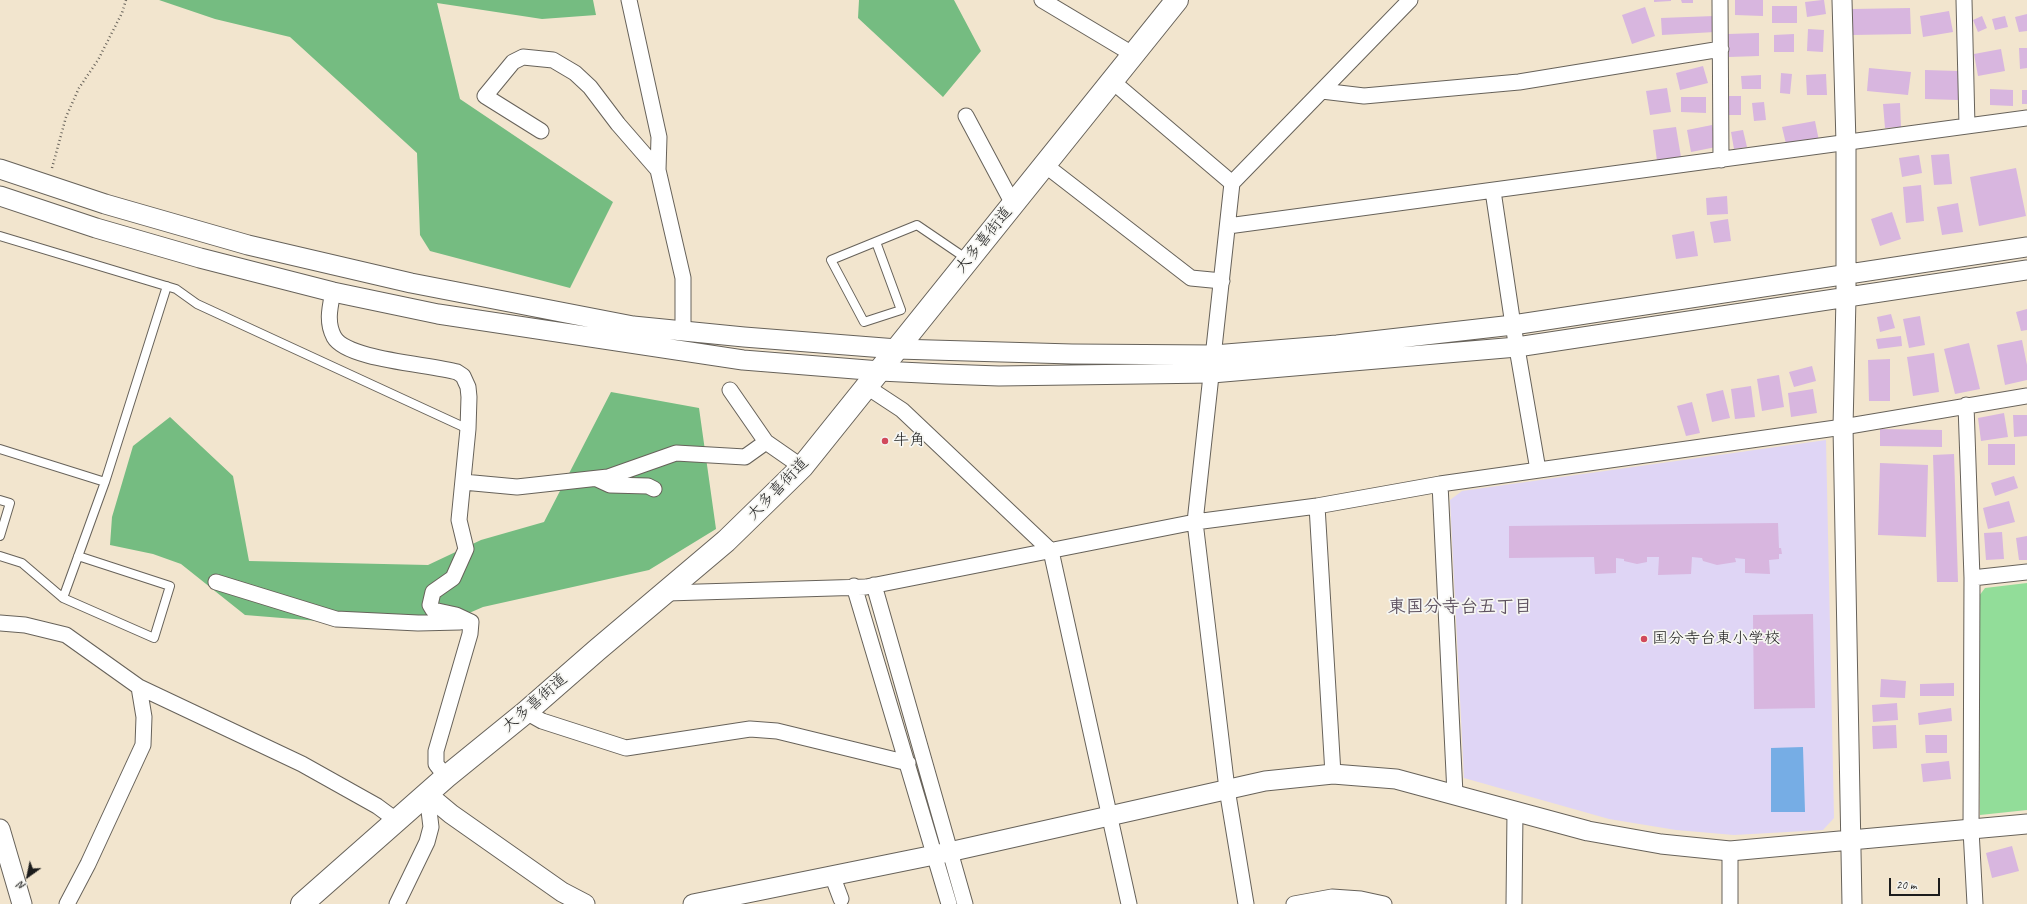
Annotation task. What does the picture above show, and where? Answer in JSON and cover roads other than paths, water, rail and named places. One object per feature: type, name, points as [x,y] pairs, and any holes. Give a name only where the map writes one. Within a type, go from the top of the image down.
[{"type":"highway","name":"大多喜街道","points":[[302,904],[446,777],[526,712],[596,650],[667,593],[735,533],[802,467],[1177,0]]},
{"type":"street","points":[[629,0],[659,137],[658,170],[683,278],[683,331]]},
{"type":"street","points":[[1042,0],[1134,55]]},
{"type":"street","points":[[1246,904],[1227,789],[1195,522],[1232,183],[1410,0]]},
{"type":"street","points":[[1720,0],[1721,160]]},
{"type":"street","points":[[1842,0],[1846,143],[1846,298],[1843,427],[1852,904]]},
{"type":"street","points":[[1964,0],[1967,126]]},
{"type":"street","points":[[1322,91],[1364,96],[1519,82],[1721,49]]},
{"type":"street","points":[[541,131],[485,96],[513,62],[523,57],[553,60],[575,73],[590,87],[618,124],[658,170]]},
{"type":"street","points":[[1112,81],[1232,183]]},
{"type":"street","points":[[966,116],[1001,184],[1014,204]]},
{"type":"street","points":[[1228,226],[2027,118]]},
{"type":"street","points":[[1045,165],[1191,278],[1222,281]]},
{"type":"street","points":[[0,169],[47,185],[256,247],[411,283],[633,326],[897,349],[1072,354],[1213,364],[1337,345],[1513,325],[1846,273],[2027,247]]},
{"type":"street","points":[[1493,190],[1513,325],[1538,470]]},
{"type":"street","points":[[0,196],[96,228],[208,261],[333,292],[438,314],[873,379],[999,376],[1517,346],[2027,270]]},
{"type":"street","points":[[208,261],[215,236]]},
{"type":"street","points":[[333,292],[329,315],[330,325],[334,337],[341,346],[350,351],[446,369],[463,376],[468,386],[468,429],[458,520],[466,549],[453,578],[433,592],[430,605],[433,610],[456,615],[471,622]]},
{"type":"street","points":[[873,379],[902,410],[1051,551],[1111,816],[1129,904]]},
{"type":"street","points":[[730,390],[766,442],[802,467]]},
{"type":"street","points":[[667,593],[874,585],[1195,522],[1317,506],[1440,484],[1843,427],[1966,405],[2027,396]]},
{"type":"street","points":[[1966,405],[1972,578],[1971,830],[1975,904]]},
{"type":"street","points":[[463,482],[517,487],[608,477],[676,453],[745,457],[766,442]]},
{"type":"street","points":[[594,478],[610,485],[631,487],[648,486],[654,489]]},
{"type":"street","points":[[1440,484],[1455,794]]},
{"type":"street","points":[[1317,506],[1333,774]]},
{"type":"street","points":[[1972,578],[2027,572]]},
{"type":"street","points":[[216,582],[336,619],[418,623],[471,622]]},
{"type":"street","points":[[874,585],[942,853],[949,904]]},
{"type":"street","points":[[854,586],[908,763],[942,853],[964,904]]},
{"type":"street","points":[[446,777],[436,764],[436,751],[470,634],[471,622]]},
{"type":"street","points":[[0,623],[25,625],[66,635],[139,687],[302,764],[377,806],[396,820]]},
{"type":"street","points":[[67,904],[88,864],[143,745],[144,717],[139,687]]},
{"type":"street","points":[[526,712],[542,721],[626,748],[750,729],[777,731],[908,763]]},
{"type":"street","points":[[693,904],[942,853],[1265,781],[1333,774],[1396,779],[1588,831],[1661,844],[1730,851],[2027,824]]},
{"type":"street","points":[[397,904],[426,842],[431,827],[427,794]]},
{"type":"street","points":[[427,794],[451,814],[556,888],[585,904]]},
{"type":"street","points":[[1514,904],[1515,812]]},
{"type":"street","points":[[0,828],[22,904]]},
{"type":"street","points":[[1730,851],[1730,904]]},
{"type":"street","points":[[832,876],[840,899]]},
{"type":"street","points":[[1294,904],[1332,897],[1361,899],[1384,904]]},
{"type":"lane","points":[[876,242],[901,310],[864,322],[831,260],[917,225],[967,260]]},
{"type":"lane","points":[[0,236],[176,288],[197,304],[468,429]]},
{"type":"lane","points":[[63,598],[105,482],[167,286]]},
{"type":"lane","points":[[0,449],[105,482]]},
{"type":"lane","points":[[0,500],[10,503],[0,536]]},
{"type":"lane","points":[[0,556],[22,563],[63,598],[154,638],[170,586],[78,556]]},
{"type":"water","points":[[1803,747],[1805,812],[1771,812],[1771,748]]},
{"type":"place","name":"牛角","points":[[885,441]]},
{"type":"place","name":"国分寺台東小学校","points":[[1644,639]]},
{"type":"district","name":"東国分寺台五丁目","points":[[1460,607]]}]
